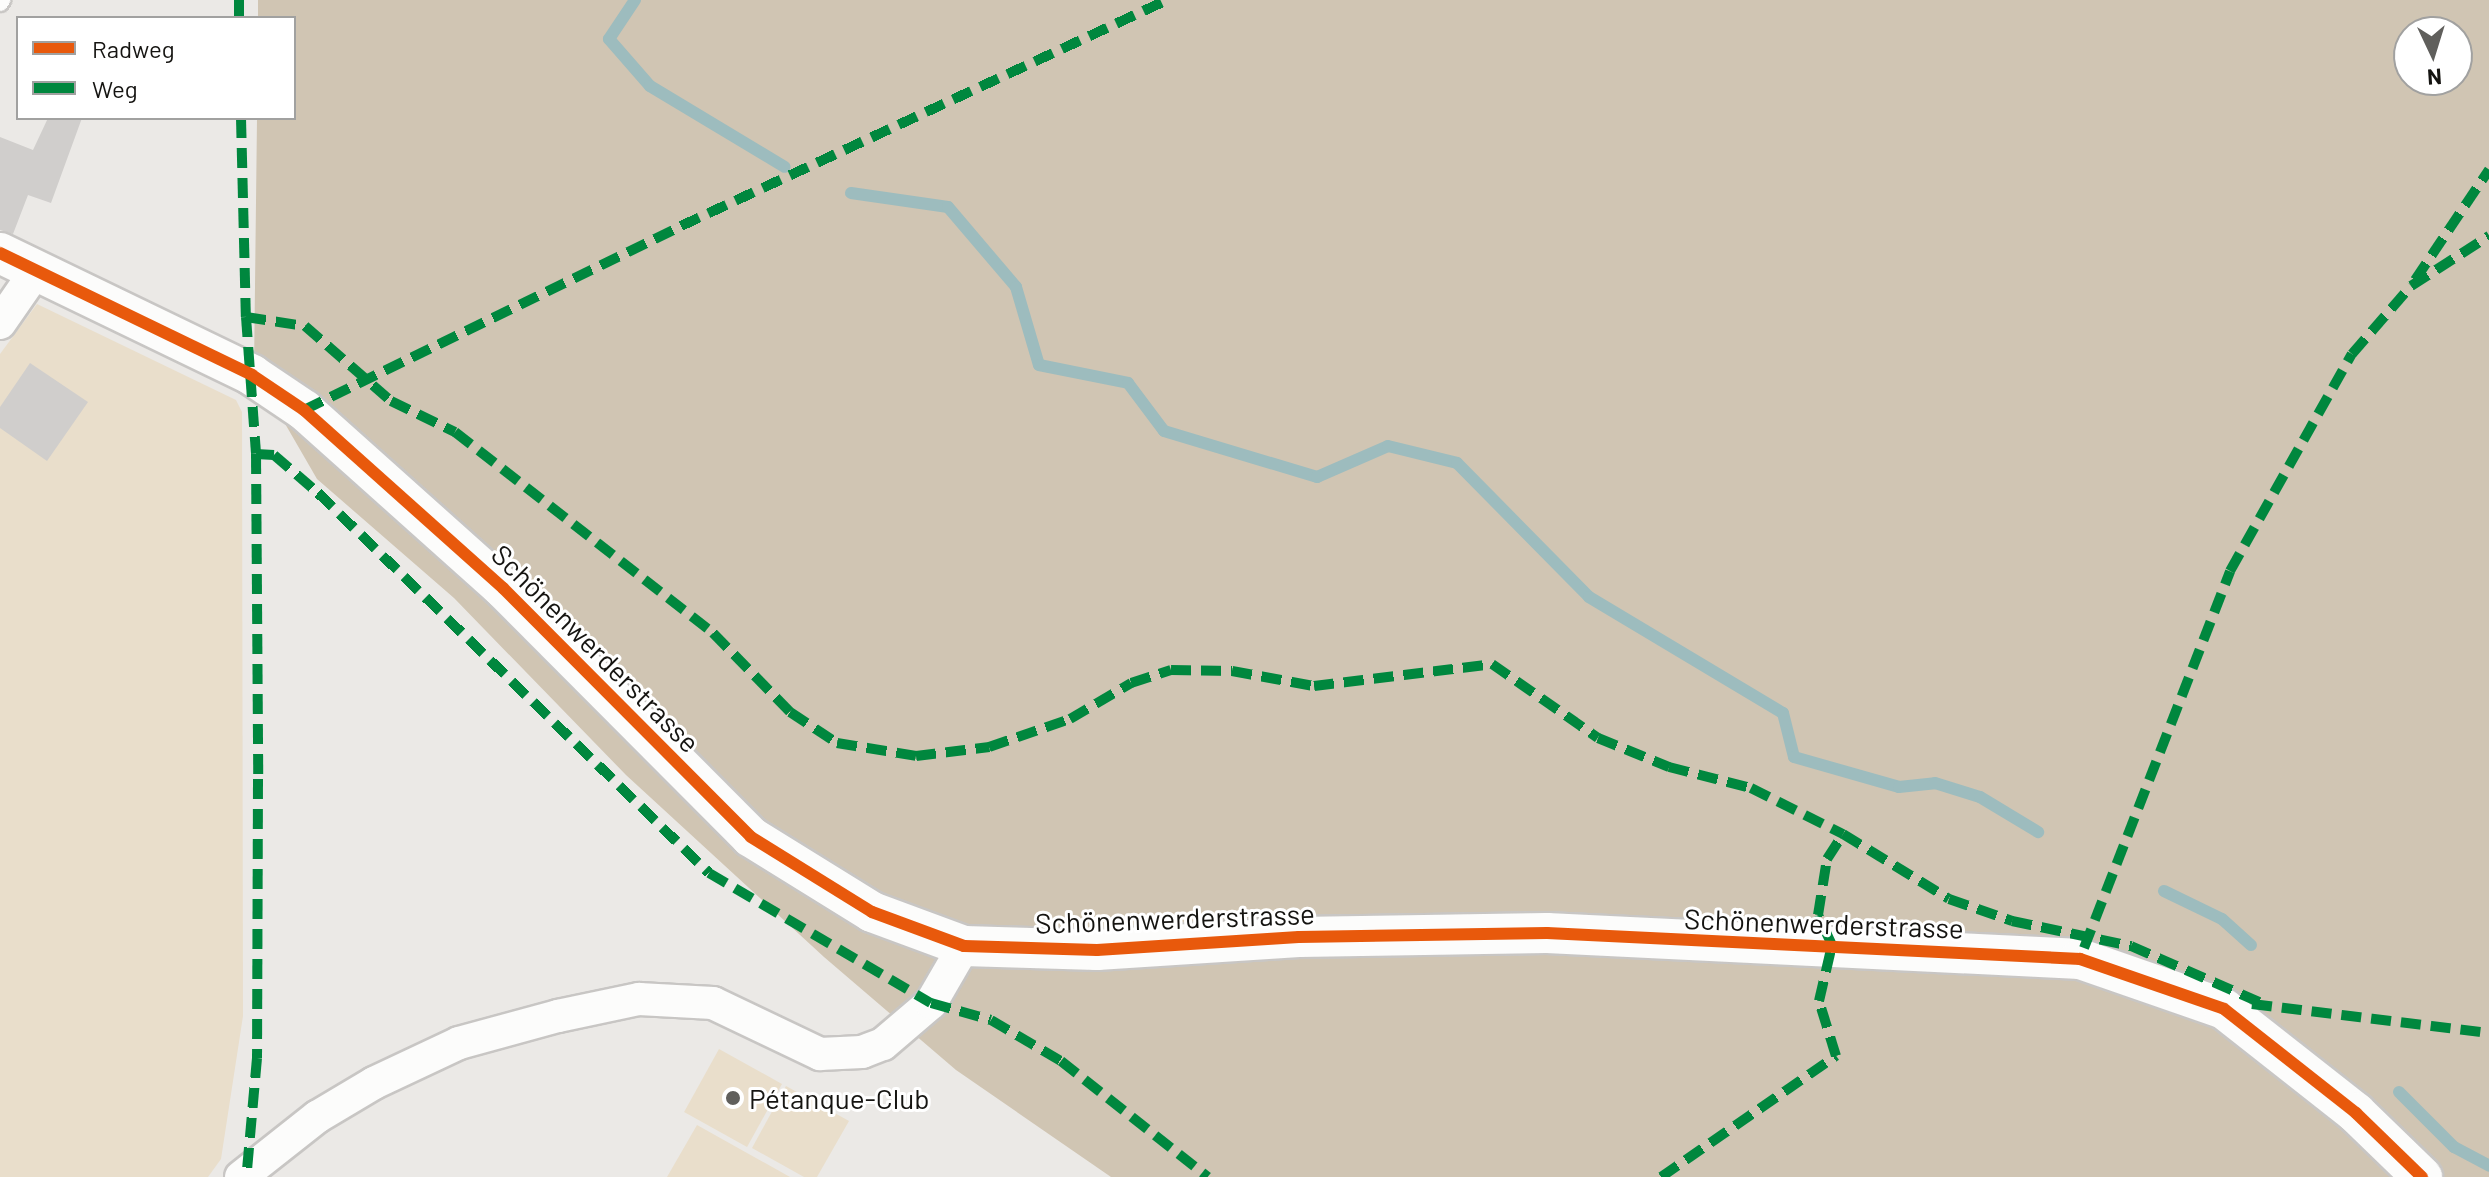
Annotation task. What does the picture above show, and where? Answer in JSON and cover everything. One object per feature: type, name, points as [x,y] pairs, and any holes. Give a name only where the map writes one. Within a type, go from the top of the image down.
[{"type":"street","name":"Schönenwerderstrasse","points":[[0,253],[252,375],[304,410],[503,588],[751,837],[872,912],[964,946],[1097,950],[1299,937],[1547,933],[2080,959],[2224,1009],[2356,1113],[2422,1177]]},
{"type":"street","points":[[0,323],[36,271]]},
{"type":"street","points":[[241,1177],[317,1117],[459,1043],[639,999],[713,1003],[820,1054],[862,1052],[883,1044],[931,1003],[964,946]]},
{"type":"shaded area","points":[[258,0],[2489,0],[2489,1177],[1111,1177],[956,1070],[824,957],[626,775],[454,598],[317,479],[254,370],[257,120],[296,120],[296,16],[258,16]]},
{"type":"shaded area","points":[[37,304],[236,400],[242,412],[243,1016],[221,1159],[208,1177],[0,1177],[0,354]]},
{"type":"shaded area","name":"Pétanque-Club","points":[[719,1049],[782,1084],[747,1147],[684,1112]]},
{"type":"shaded area","name":"Pétanque-Club","points":[[786,1086],[849,1121],[817,1177],[804,1177],[752,1148]]},
{"type":"shaded area","name":"Pétanque-Club","points":[[697,1125],[790,1177],[667,1177]]},
{"type":"building","points":[[47,120],[81,120],[51,203],[28,195],[13,234],[0,230],[0,137],[33,150]]},
{"type":"building","points":[[30,363],[88,402],[47,461],[0,428],[0,407]]},
{"type":"waterway","points":[[635,0],[609,39],[650,86],[785,167]]},
{"type":"waterway","points":[[851,193],[948,207],[1016,287],[1039,365],[1128,383],[1164,431],[1317,477],[1388,446],[1457,463],[1589,597],[1783,713],[1794,757],[1899,787],[1935,783],[1980,797],[2038,832]]},
{"type":"waterway","points":[[2164,891],[2222,919],[2251,945]]},
{"type":"waterway","points":[[2399,1092],[2454,1147],[2489,1166]]},
{"type":"marked path","points":[[239,0],[239,16]]},
{"type":"marked path","points":[[304,410],[681,226],[1167,0]]},
{"type":"marked path","points":[[241,120],[246,317],[256,454],[258,779],[257,1058],[247,1169]]},
{"type":"marked path","points":[[2415,280],[2489,170]]},
{"type":"marked path","points":[[2084,948],[2230,571],[2352,354],[2411,286],[2489,236]]},
{"type":"marked path","points":[[246,317],[305,326],[391,401],[455,432],[713,633],[790,712],[837,743],[916,756],[989,747],[1070,719],[1131,683],[1171,670],[1232,671],[1314,686],[1492,664],[1598,738],[1669,767],[1751,788],[1843,834]]},
{"type":"marked path","points":[[256,454],[274,455],[318,493],[709,873],[931,1003],[991,1020],[1061,1061],[1208,1177]]},
{"type":"marked path","points":[[1661,1177],[1836,1056],[1819,1001],[1832,945],[1818,915],[1827,859],[1843,834],[1949,899],[2012,921],[2131,946],[2259,1002]]},
{"type":"marked path","points":[[2252,1004],[2489,1033]]},
{"type":"cycle path","points":[[0,253],[252,375],[304,410],[503,588],[751,837],[872,912],[964,946],[1097,950],[1299,937],[1547,933],[2080,959],[2224,1009],[2356,1113],[2422,1177]]},
{"type":"place","name":"Pétanque-Club","points":[[733,1098]]}]
